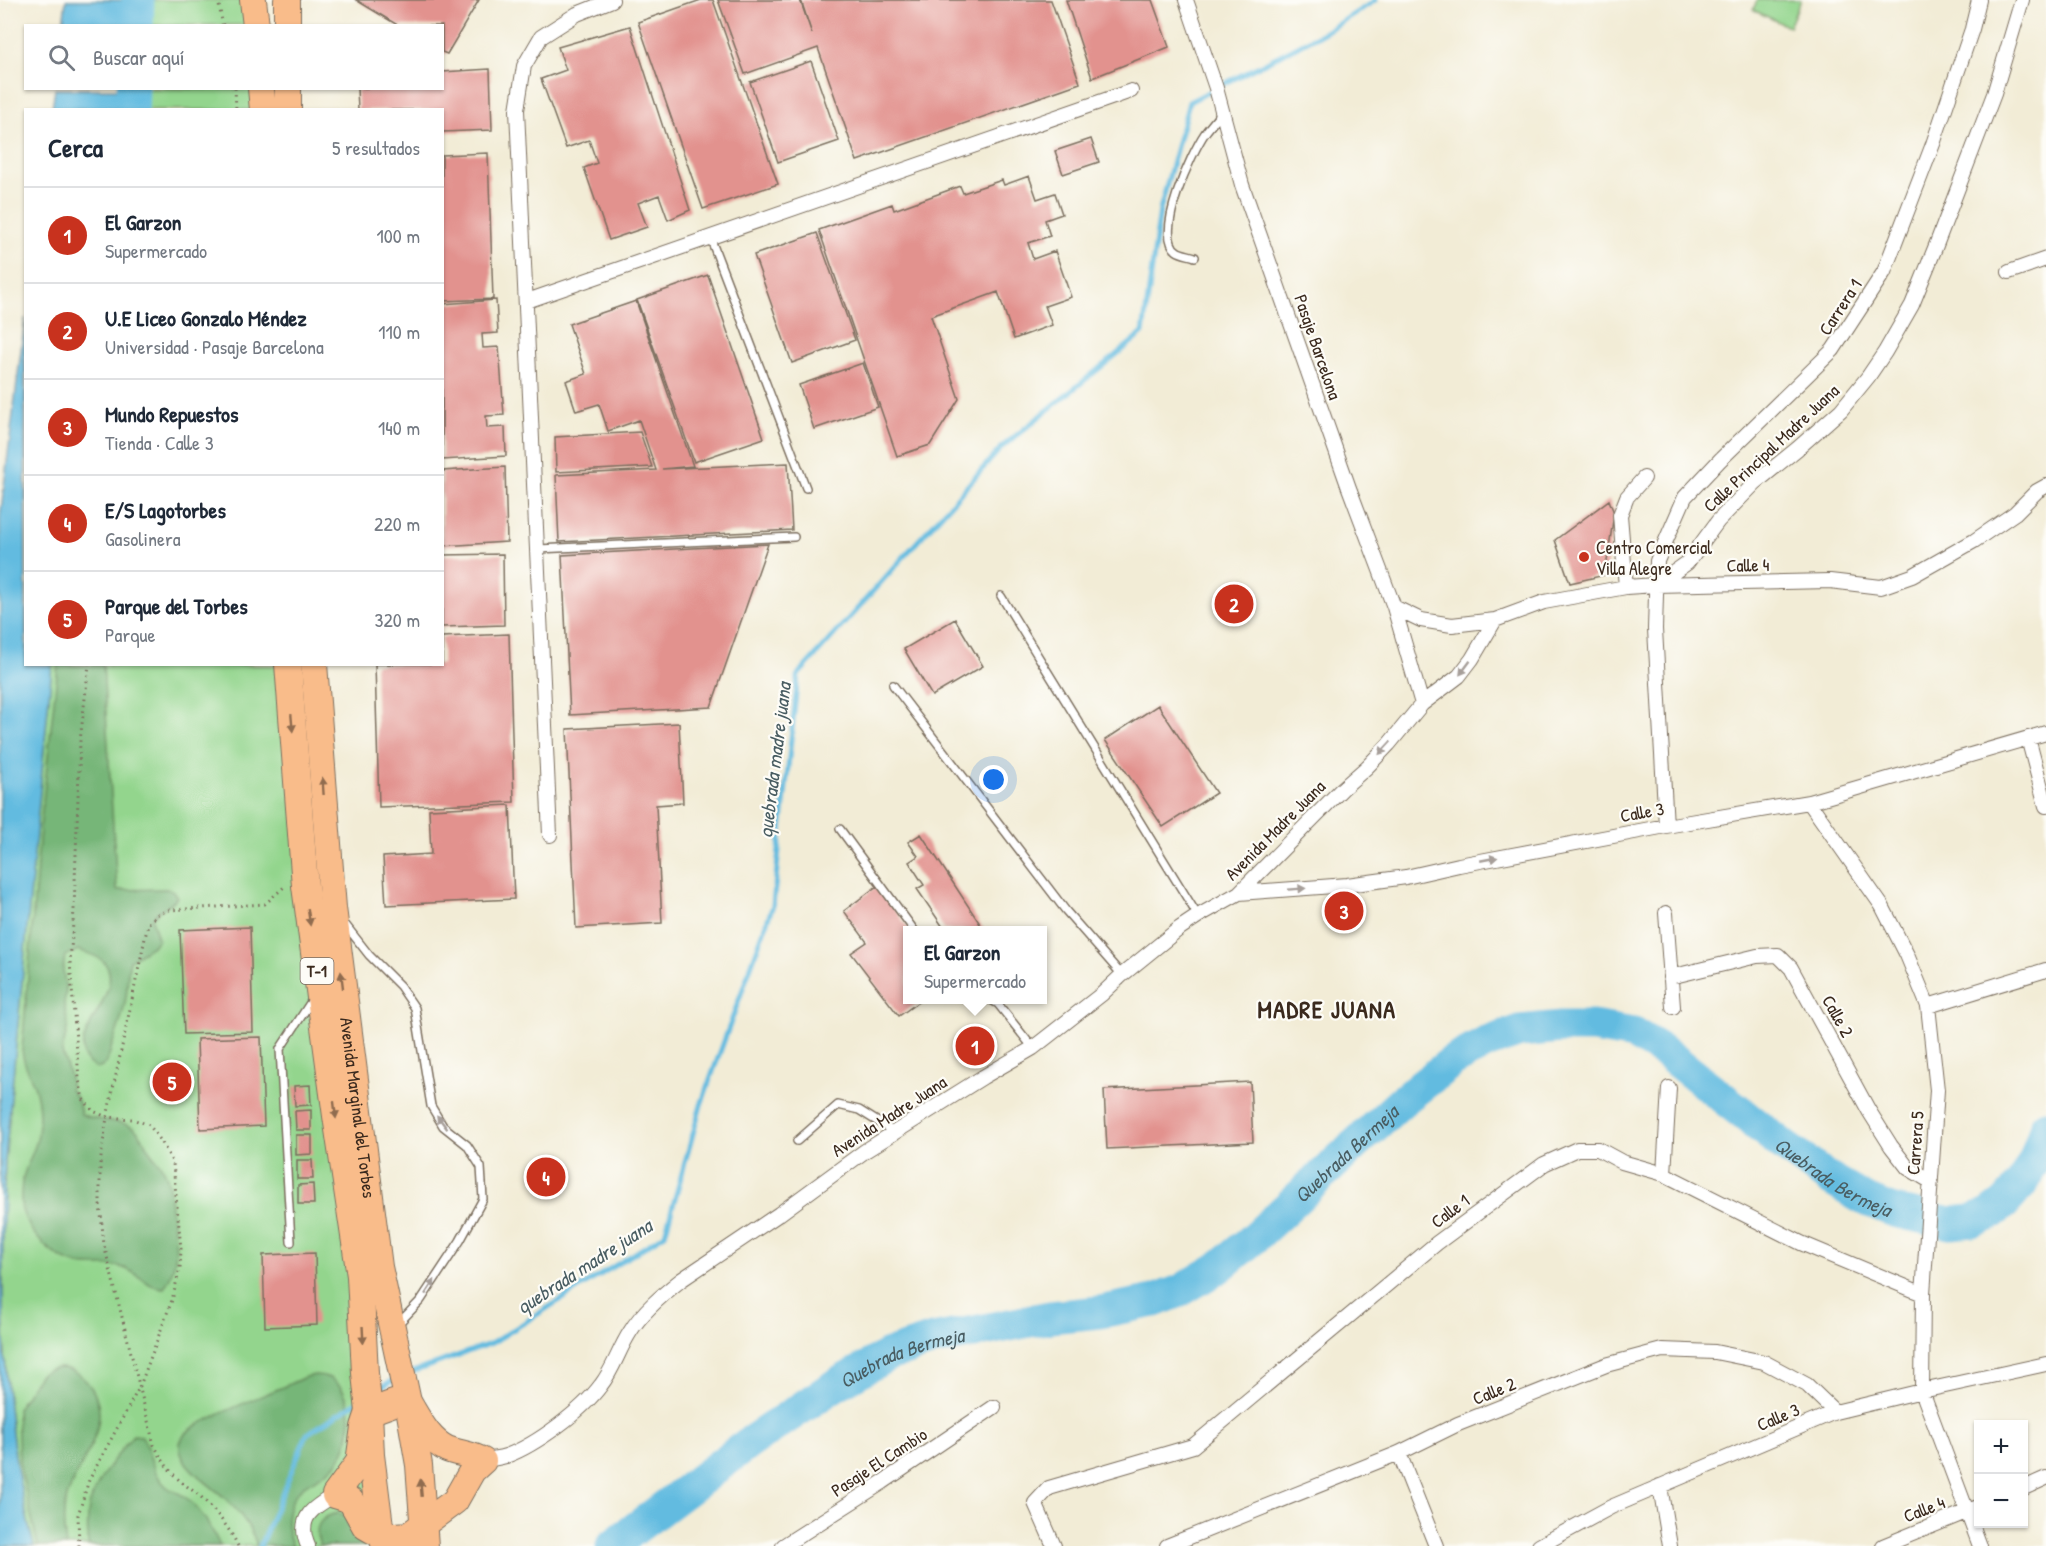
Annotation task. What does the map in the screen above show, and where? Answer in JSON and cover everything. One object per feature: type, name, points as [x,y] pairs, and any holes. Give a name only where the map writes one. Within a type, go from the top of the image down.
[{"type":"highway","points":[[254,0],[256,24]]},
{"type":"highway","points":[[287,0],[287,24]]},
{"type":"highway","points":[[261,90],[263,108]]},
{"type":"highway","points":[[288,90],[288,108]]},
{"type":"highway","name":"Avenida Marginal del Torbes","points":[[288,666],[305,886],[360,1276],[371,1455],[383,1540]]},
{"type":"highway","name":"Avenida Marginal del Torbes","points":[[314,666],[333,908],[379,1267],[419,1465],[424,1535]]},
{"type":"highway","points":[[408,1402],[429,1434],[445,1448],[473,1455],[483,1461],[472,1471],[455,1501],[424,1535],[394,1536],[383,1540],[365,1526],[351,1502],[335,1495],[359,1462],[364,1427],[369,1412],[394,1403],[408,1402]]},
{"type":"street","points":[[550,835],[517,110],[524,66],[541,37],[577,14],[612,0]]},
{"type":"street","name":"Pasaje Barcelona","points":[[1186,0],[1216,88],[1242,185],[1394,607],[1422,704]]},
{"type":"street","name":"Carrera 1","points":[[1656,585],[1657,561],[1685,497],[1833,351],[1884,272],[1933,144],[1972,29],[1979,0]]},
{"type":"street","name":"Calle Principal Madre Juana","points":[[1656,585],[1687,563],[1718,521],[1755,483],[1841,410],[1885,352],[1912,305],[1952,205],[1994,94],[2022,0]]},
{"type":"street","points":[[527,301],[1131,92]]},
{"type":"street","points":[[2009,272],[2046,259]]},
{"type":"street","points":[[1626,587],[1620,515],[1626,497],[1644,478]]},
{"type":"street","name":"Calle 4","points":[[1394,607],[1421,620],[1452,625],[1495,620],[1544,602],[1626,587],[1830,581],[1881,587],[1912,576],[1974,541],[2015,513],[2037,491],[2046,486]]},
{"type":"street","points":[[1656,585],[1655,628],[1666,826]]},
{"type":"street","name":"Avenida Madre Juana","points":[[483,1461],[506,1456],[553,1429],[579,1408],[602,1385],[630,1331],[667,1291],[894,1132],[1032,1048],[1198,915],[1239,893],[1342,789],[1367,767],[1422,704],[1459,676],[1495,620]]},
{"type":"street","name":"Calle 3","points":[[1239,893],[1347,885],[1406,877],[1666,826],[1809,802],[2046,733]]},
{"type":"street","points":[[2028,738],[2046,806]]},
{"type":"street","name":"Carrera 5","points":[[1809,802],[1882,906],[1907,955],[1928,1006],[1937,1090],[1923,1294],[1922,1391],[1972,1510],[1980,1546]]},
{"type":"street","points":[[1666,913],[1673,1007]]},
{"type":"street","name":"Calle 2","points":[[1670,977],[1757,956],[1778,956],[1791,968],[1869,1111],[1891,1146],[1908,1168],[1930,1181]]},
{"type":"street","points":[[1928,1006],[2046,970]]},
{"type":"street","points":[[1664,1174],[1669,1089]]},
{"type":"street","name":"Calle 1","points":[[1054,1546],[1035,1503],[1049,1488],[1193,1446],[1437,1243],[1544,1164],[1577,1149],[1598,1149],[1622,1162],[1664,1174],[1801,1243],[1923,1294]]},
{"type":"street","name":"Calle 2","points":[[1167,1546],[1399,1453],[1458,1424],[1606,1365],[1662,1350],[1714,1352],[1764,1362],[1807,1385],[1834,1412]]},
{"type":"street","name":"Calle 3","points":[[1539,1546],[1611,1507],[1834,1412],[2046,1364]]},
{"type":"street","name":"Pasaje El Cambio","points":[[783,1546],[994,1407]]},
{"type":"street","points":[[1399,1453],[1436,1546]]},
{"type":"street","points":[[2028,1486],[2046,1478]]},
{"type":"street","points":[[1660,1486],[1670,1546]]},
{"type":"street","points":[[308,1546],[304,1530],[307,1517],[315,1506],[335,1495]]},
{"type":"street","name":"Calle 4","points":[[1883,1546],[1972,1510]]},
{"type":"lane","points":[[1195,257],[1176,251],[1170,242],[1169,220],[1190,162],[1204,134],[1222,111]]},
{"type":"lane","points":[[710,237],[806,488]]},
{"type":"lane","points":[[538,549],[794,537]]},
{"type":"lane","points":[[1001,596],[1198,915]]},
{"type":"lane","points":[[893,685],[1066,911],[1122,975]]},
{"type":"lane","points":[[840,830],[911,926]]},
{"type":"lane","points":[[333,908],[369,955],[400,986],[415,1008],[431,1106],[443,1126],[467,1145],[481,1167],[483,1199],[460,1241],[421,1300],[392,1330]]},
{"type":"lane","points":[[291,1242],[280,1049],[319,990]]},
{"type":"lane","points":[[998,1004],[1032,1048]]},
{"type":"lane","points":[[797,1141],[838,1105],[859,1110],[894,1132]]},
{"type":"path","points":[[218,0],[223,24]]},
{"type":"path","points":[[235,90],[236,108]]},
{"type":"path","points":[[79,1546],[78,1515],[88,1480],[140,1386],[172,1300],[180,1268],[180,1231],[173,1163],[161,1141],[149,1125],[132,1119],[107,1117],[93,1111],[82,1099],[70,962],[80,741],[89,666]]},
{"type":"path","points":[[238,1546],[232,1533],[216,1513],[167,1468],[154,1445],[104,1245],[100,1204],[100,1164],[107,1117],[148,924],[158,914],[169,910],[266,904],[285,886]]},
{"type":"green space","points":[[137,0],[253,0],[256,24],[134,24]]},
{"type":"green space","points":[[1757,0],[1801,0],[1789,27],[1753,10]]},
{"type":"green space","points":[[126,90],[261,90],[263,108],[123,108]]},
{"type":"green space","points":[[52,666],[288,666],[385,1546],[34,1546],[14,1451],[5,1355],[3,1209],[5,1161]]},
{"type":"green space","points":[[58,666],[103,666],[117,890],[167,889],[173,891],[177,897],[152,919],[158,939],[154,945],[130,960],[122,1015],[108,1058],[104,1066],[100,1068],[91,1065],[83,1055],[83,1042],[103,1000],[108,986],[109,973],[103,961],[94,956],[78,950],[65,956],[64,1004],[68,1025],[62,1052],[70,1077],[70,1089],[78,1100],[81,1114],[134,1128],[141,1135],[167,1176],[176,1249],[170,1278],[164,1288],[151,1285],[127,1269],[79,1265],[60,1257],[37,1237],[21,1207],[22,1182],[39,1128],[37,1097],[22,1050],[40,829]]},
{"type":"green space","points":[[58,1368],[73,1371],[86,1381],[96,1396],[99,1410],[98,1426],[66,1500],[64,1529],[66,1546],[38,1546],[19,1462],[17,1409],[39,1375]]},
{"type":"green space","points":[[315,1375],[329,1378],[339,1385],[346,1396],[350,1424],[344,1452],[332,1468],[303,1487],[294,1497],[287,1522],[293,1546],[257,1546],[249,1527],[241,1516],[227,1500],[188,1466],[182,1456],[180,1446],[184,1436],[209,1419],[305,1377]]},
{"type":"green space","points":[[133,1435],[142,1436],[154,1469],[162,1481],[195,1506],[209,1525],[220,1546],[88,1546],[88,1514],[93,1494],[108,1467]]},
{"type":"green space","points":[[339,1513],[346,1516],[374,1546],[320,1546],[317,1533],[319,1524],[332,1514]]},
{"type":"water","points":[[66,0],[137,0],[134,24],[63,24]]},
{"type":"water","points":[[55,90],[126,90],[123,108],[52,108]]},
{"type":"water","points":[[24,326],[24,666],[52,666],[5,1161],[3,1306],[14,1451],[34,1546],[0,1546],[0,518]]},
{"type":"building","points":[[356,0],[479,0],[447,54],[444,53],[444,24],[396,24]]},
{"type":"building","points":[[701,0],[713,0],[778,184],[703,209],[638,22]]},
{"type":"building","points":[[718,0],[800,0],[812,34],[801,0],[1051,0],[1080,83],[857,161],[818,48],[745,74]]},
{"type":"building","points":[[1066,0],[1152,0],[1169,47],[1092,78]]},
{"type":"building","points":[[630,26],[690,210],[668,220],[659,195],[638,203],[647,227],[609,240],[584,168],[597,163],[589,140],[566,148],[541,79],[566,70],[558,47]]},
{"type":"building","points":[[811,61],[839,141],[778,162],[750,82]]},
{"type":"building","points":[[490,69],[492,130],[444,132],[444,108],[358,108],[357,90],[444,90],[444,72]]},
{"type":"building","points":[[1091,139],[1099,162],[1063,174],[1055,151]]},
{"type":"building","points":[[488,153],[493,299],[444,301],[444,155]]},
{"type":"building","points":[[1029,176],[1037,199],[1055,193],[1062,214],[1045,220],[1050,236],[1028,243],[1033,259],[1055,251],[1071,297],[1045,306],[1052,325],[1014,339],[998,292],[931,316],[959,399],[930,445],[897,456],[819,230],[892,204],[894,210],[960,186],[963,193],[1002,180],[1004,185]]},
{"type":"building","points":[[817,233],[855,340],[792,363],[754,255]]},
{"type":"building","points":[[708,275],[764,438],[694,462],[637,300]]},
{"type":"building","points":[[496,300],[498,333],[482,334],[483,348],[499,347],[504,415],[486,416],[487,428],[505,427],[506,456],[444,460],[444,304]]},
{"type":"building","points":[[636,301],[693,466],[662,469],[788,463],[792,530],[559,542],[556,475],[656,470],[639,420],[608,431],[599,404],[576,411],[566,381],[586,374],[569,324]]},
{"type":"building","points":[[863,363],[878,407],[814,429],[799,385]]},
{"type":"building","points":[[640,432],[652,467],[556,472],[555,437]]},
{"type":"building","points":[[505,467],[507,542],[444,546],[444,471]]},
{"type":"building","name":"Centro Comercial Villa Alegre","points":[[1609,500],[1614,513],[1605,575],[1570,583],[1555,540]]},
{"type":"building","points":[[768,544],[711,707],[570,715],[562,555]]},
{"type":"building","points":[[503,554],[504,625],[444,627],[444,555]]},
{"type":"building","points":[[955,619],[983,666],[932,696],[904,649]]},
{"type":"building","points":[[509,634],[514,802],[379,807],[375,666],[444,666],[444,637]]},
{"type":"building","points":[[1158,705],[1216,793],[1163,827],[1105,740]]},
{"type":"building","points":[[679,723],[683,803],[656,805],[662,923],[576,928],[567,729]]},
{"type":"building","points":[[510,805],[514,899],[386,905],[383,857],[431,854],[429,809]]},
{"type":"building","points":[[921,834],[981,926],[942,926],[917,889],[924,885],[909,862],[918,856],[908,842]]},
{"type":"building","points":[[877,886],[907,926],[903,926],[903,1004],[916,1004],[899,1016],[851,953],[867,942],[844,911]]},
{"type":"building","points":[[250,927],[253,1032],[184,1034],[180,930]]},
{"type":"building","points":[[261,1037],[264,1126],[200,1129],[197,1039]]},
{"type":"building","points":[[1250,1082],[1253,1142],[1107,1149],[1104,1090]]},
{"type":"building","points":[[310,1085],[311,1105],[295,1106],[294,1086]]},
{"type":"building","points":[[311,1110],[311,1130],[296,1130],[295,1111]]},
{"type":"building","points":[[296,1135],[312,1135],[312,1154],[296,1155]]},
{"type":"building","points":[[297,1160],[312,1160],[313,1179],[297,1179]]},
{"type":"building","points":[[313,1184],[314,1204],[298,1204],[298,1185]]},
{"type":"building","points":[[315,1253],[317,1325],[265,1327],[263,1255]]},
{"type":"waterway","points":[[137,24],[138,0]]},
{"type":"waterway","name":"quebrada madre juana","points":[[410,1373],[492,1343],[665,1234],[701,1105],[773,905],[798,675],[1002,447],[1143,333],[1160,210],[1189,102],[1325,32],[1376,0]]},
{"type":"waterway","points":[[132,108],[133,90]]},
{"type":"waterway","name":"Quebrada Bermeja","points":[[612,1546],[749,1443],[834,1386],[888,1355],[933,1340],[1050,1317],[1100,1312],[1154,1301],[1180,1291],[1218,1268],[1252,1240],[1402,1101],[1453,1061],[1486,1043],[1520,1031],[1593,1027],[1634,1034],[1666,1053],[1831,1180],[1864,1199],[1894,1211],[1950,1223],[1972,1221],[1989,1215],[2005,1203],[2021,1185],[2035,1159],[2046,1126]]},
{"type":"waterway","name":"quebrada madre juana","points":[[375,1390],[396,1379]]},
{"type":"waterway","name":"quebrada madre juana","points":[[260,1546],[307,1434],[360,1400]]},
{"type":"place","name":"Centro Comercial Villa Alegre","points":[[1584,557]]},
{"type":"place","name":"U.E Liceo Gonzalo Méndez","points":[[1234,604]]},
{"type":"place","name":"Mundo Repuestos","points":[[1344,911]]},
{"type":"place","name":"El Garzon","points":[[975,1046]]},
{"type":"place","name":"Parque del Torbes","points":[[172,1082]]},
{"type":"place","name":"E/S Lagotorbes","points":[[546,1177]]},
{"type":"district","name":"MADRE JUANA","points":[[1327,1009]]}]
